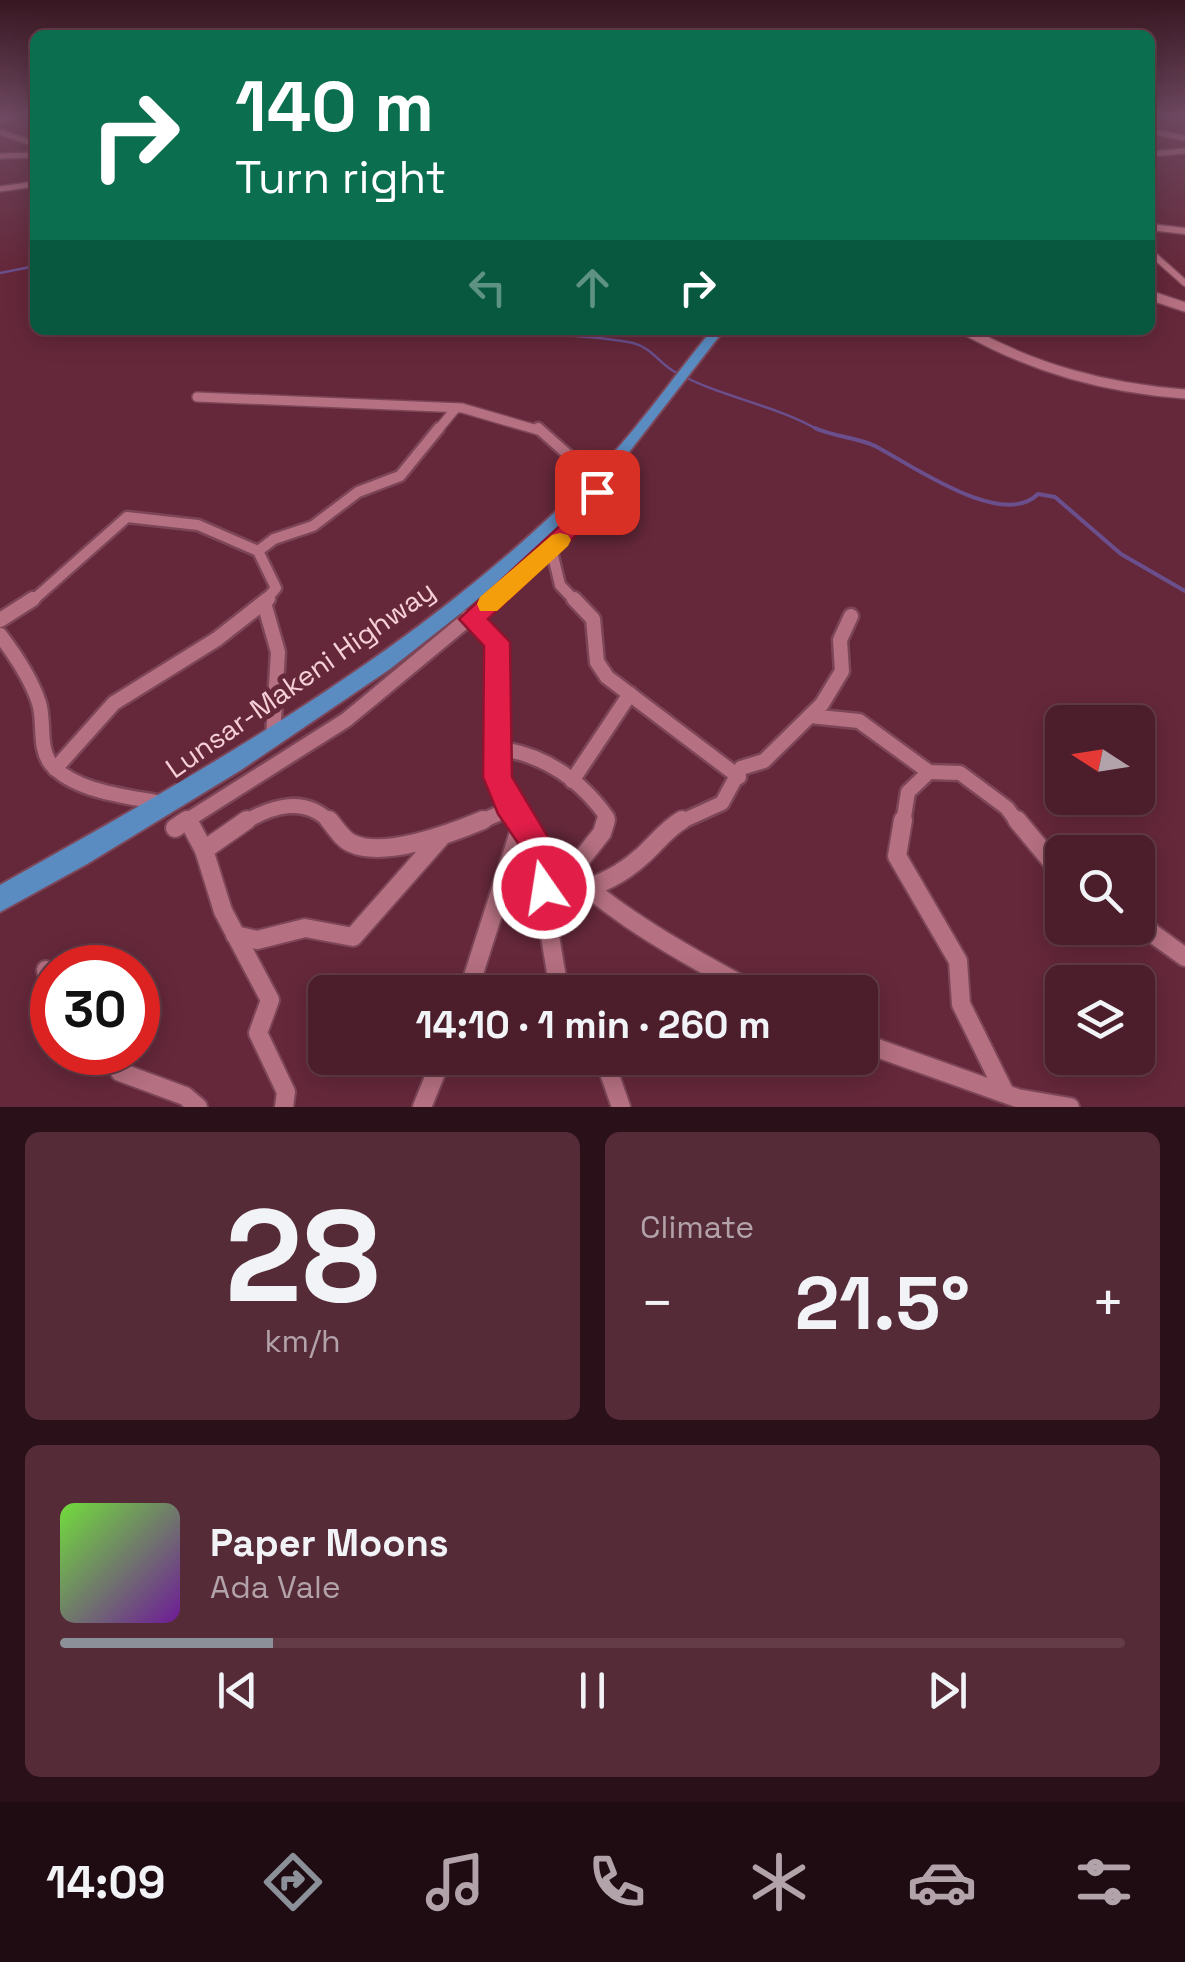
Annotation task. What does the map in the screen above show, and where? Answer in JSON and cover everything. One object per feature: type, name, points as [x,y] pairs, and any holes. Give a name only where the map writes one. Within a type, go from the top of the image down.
[{"type":"main road","name":"Lunsar-Makeni Highway","points":[[0,898],[166,804],[463,613],[541,545],[714,335]]},
{"type":"street","points":[[0,192],[30,187]]},
{"type":"street","points":[[1155,227],[1185,231]]},
{"type":"street","points":[[1155,256],[1185,283]]},
{"type":"street","points":[[1155,297],[1184,306]]},
{"type":"street","points":[[974,335],[1005,352],[1079,381],[1185,394]]},
{"type":"street","points":[[196,397],[456,408],[547,432],[597,480]]},
{"type":"street","points":[[258,550],[274,539],[313,526],[358,492],[400,476],[456,408]]},
{"type":"street","points":[[0,620],[26,605],[126,517],[206,527],[258,550],[276,588],[264,603],[217,638],[114,703],[55,770]]},
{"type":"street","points":[[541,545],[560,585],[594,619],[597,662],[607,677],[738,778]]},
{"type":"street","points":[[264,603],[264,614],[276,640],[278,692],[273,737]]},
{"type":"street","points":[[284,1107],[286,1092],[258,1033],[270,1000],[235,936],[204,850],[182,824],[346,720],[463,613],[497,642],[498,777],[542,874],[556,975]]},
{"type":"street","points":[[500,898],[544,902],[570,897],[636,862],[673,826],[720,806],[732,794],[741,768],[764,761],[810,716],[842,671],[840,640],[850,616]]},
{"type":"street","points":[[0,635],[41,708],[42,743],[55,770],[112,792],[166,804]]},
{"type":"street","points":[[572,781],[630,694]]},
{"type":"street","points":[[810,716],[859,721],[929,772],[960,773],[1007,808],[1045,858]]},
{"type":"street","points":[[496,748],[514,749],[540,758],[572,781],[607,817],[602,833],[571,872]]},
{"type":"street","points":[[929,772],[930,776],[908,792],[897,856],[958,961],[961,1004],[1005,1094]]},
{"type":"street","points":[[204,850],[256,815],[284,806],[313,808],[356,846],[522,823]]},
{"type":"street","points":[[522,823],[588,887],[658,936],[726,975]]},
{"type":"street","points":[[474,975],[522,823]]},
{"type":"street","points":[[235,936],[257,940],[305,928],[352,937],[444,834]]},
{"type":"street","points":[[1155,936],[1185,958]]},
{"type":"street","points":[[878,1048],[1005,1094],[1070,1107]]},
{"type":"street","points":[[128,1075],[185,1096],[198,1107]]},
{"type":"street","points":[[422,1107],[435,1075]]},
{"type":"street","points":[[610,1075],[621,1107]]},
{"type":"waterway","points":[[0,273],[30,267]]},
{"type":"waterway","points":[[564,335],[633,343],[695,382],[786,414],[820,431]]},
{"type":"waterway","points":[[815,428],[875,446],[980,500],[1003,504],[1022,503],[1038,494],[1055,497],[1121,554],[1185,591]]},
{"type":"slow traffic","points":[[489,604],[560,540]]},
{"type":"route","points":[[544,888],[532,837],[508,803],[498,777],[497,642],[471,619],[566,536],[600,501],[597,492]]}]
